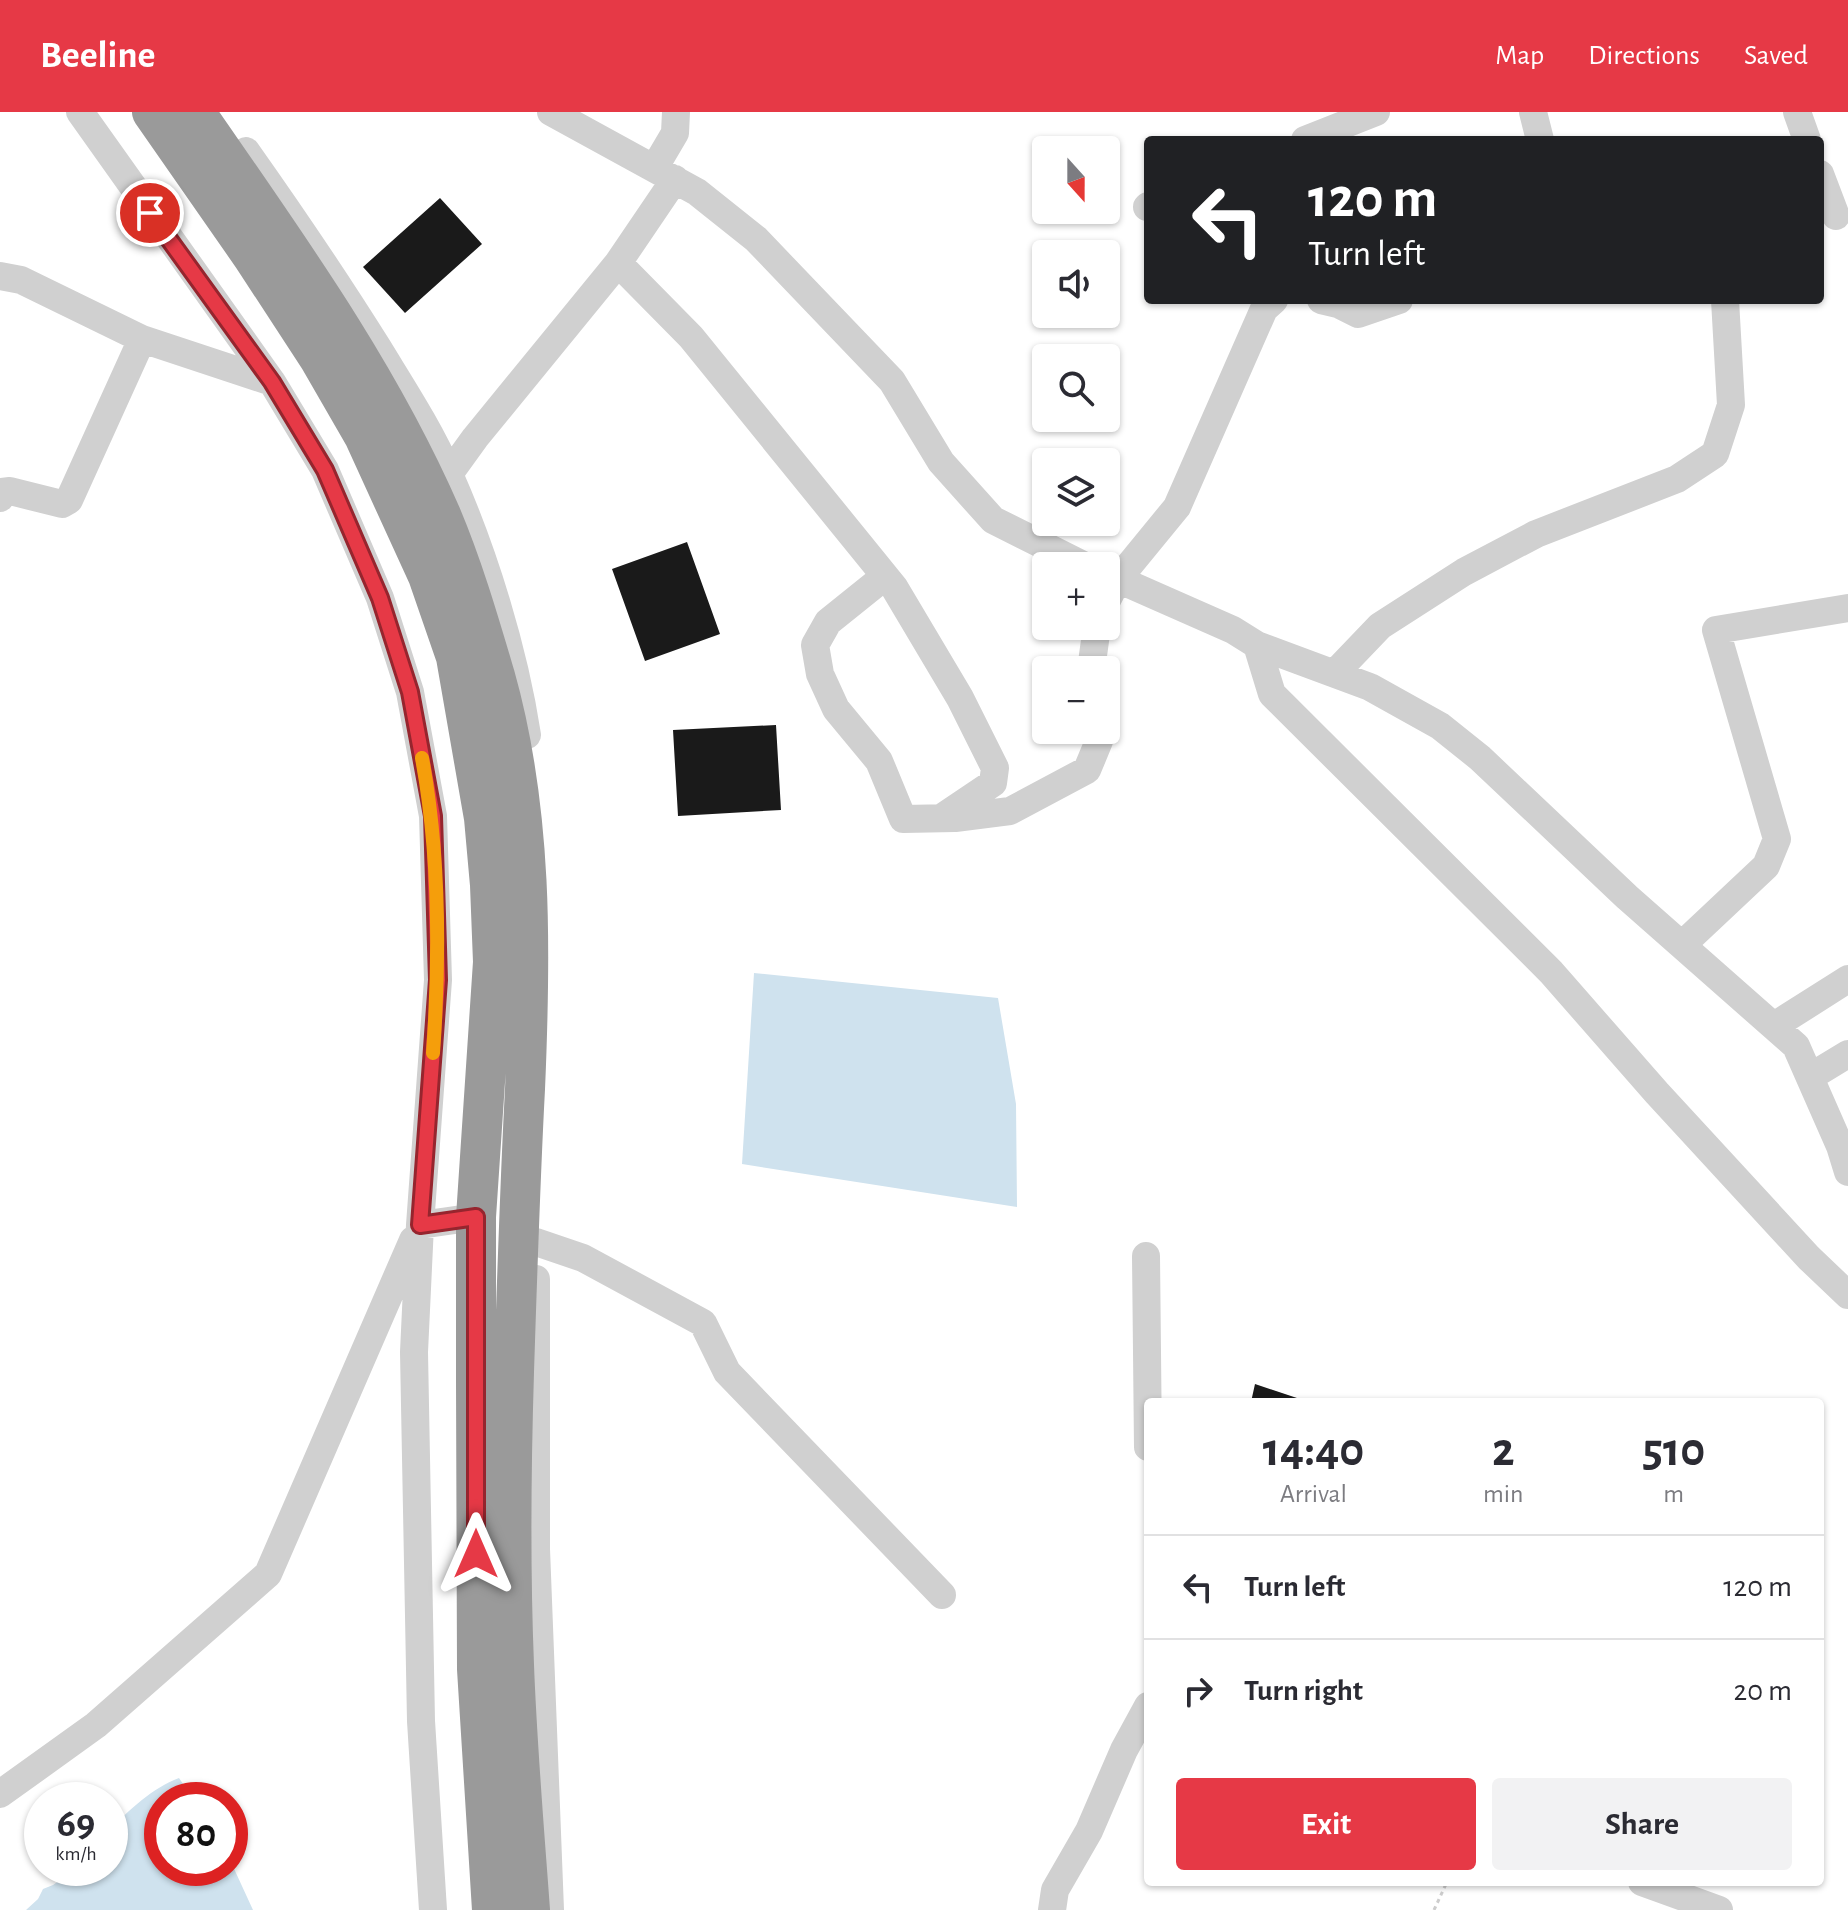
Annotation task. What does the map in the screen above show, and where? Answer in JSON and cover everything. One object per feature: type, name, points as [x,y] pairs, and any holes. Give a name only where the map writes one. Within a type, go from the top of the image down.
[{"type":"highway","points":[[152,112],[277,295],[364,436],[428,576],[456,657],[484,818],[493,962],[476,1217],[477,1669],[492,1910]]},
{"type":"highway","points":[[195,112],[354,350],[408,447],[442,519],[465,581],[496,680],[511,748],[522,810],[528,917],[529,1013],[511,1525],[514,1666],[530,1910]]},
{"type":"street","points":[[80,112],[272,382],[325,470],[380,598],[410,692],[433,816],[438,980],[414,1352],[421,1706],[433,1910]]},
{"type":"street","points":[[219,112],[326,266],[412,403],[449,474],[490,585],[520,693],[542,841],[547,985],[536,1242],[536,1549],[550,1910]]},
{"type":"street","points":[[551,112],[697,192],[756,239],[892,381],[941,462],[993,520],[1057,552]]},
{"type":"street","points":[[1315,136],[1376,112]]},
{"type":"street","points":[[1533,112],[1539,136]]},
{"type":"street","points":[[1797,112],[1806,136]]},
{"type":"street","points":[[449,474],[618,263],[665,173],[675,133],[685,115]]},
{"type":"street","points":[[1824,184],[1836,216]]},
{"type":"street","points":[[618,263],[691,337],[894,587],[960,698],[995,768],[993,783],[941,818]]},
{"type":"street","points":[[0,276],[21,280],[142,339],[272,382]]},
{"type":"street","points":[[1120,573],[1177,507],[1264,309],[1270,304]]},
{"type":"street","points":[[1338,304],[1358,314],[1387,304]]},
{"type":"street","points":[[1335,673],[1380,626],[1464,572],[1536,534],[1677,479],[1715,454],[1731,405],[1725,304]]},
{"type":"street","points":[[0,498],[2,492],[10,491],[62,504],[69,500],[142,339]]},
{"type":"street","points":[[884,577],[828,622],[815,645],[820,674],[836,709],[879,761],[903,819],[1010,811],[1087,770],[1098,744]]},
{"type":"street","points":[[1120,589],[1218,624],[1257,645],[1370,687],[1440,726],[1480,758],[1796,1046],[1847,1162]]},
{"type":"street","points":[[1682,945],[1766,866],[1777,839],[1716,630],[1848,608]]},
{"type":"street","points":[[1257,645],[1272,694],[1551,972],[1690,1129],[1809,1258],[1848,1295]]},
{"type":"street","points":[[1774,1026],[1848,979]]},
{"type":"street","points":[[1810,1077],[1848,1054]]},
{"type":"street","points":[[420,1225],[476,1217]]},
{"type":"street","points":[[0,1794],[96,1725],[268,1574],[420,1225]]},
{"type":"street","points":[[536,1242],[583,1258],[703,1323],[727,1372],[942,1595]]},
{"type":"street","points":[[1146,1256],[1147,1398]]},
{"type":"street","points":[[1052,1910],[1055,1890],[1089,1831],[1124,1750],[1144,1713]]},
{"type":"street","points":[[1658,1886],[1712,1899]]},
{"type":"path","points":[[1434,1910],[1445,1886]]},
{"type":"water","points":[[754,973],[998,998],[1016,1104],[1017,1207],[742,1164]]},
{"type":"water","points":[[144,1799],[144,1886],[242,1886],[253,1910],[26,1910],[38,1899],[43,1889],[50,1886],[128,1886],[128,1812]]},
{"type":"building","points":[[440,198],[482,244],[405,313],[363,267]]},
{"type":"building","points":[[687,542],[720,634],[645,661],[612,569]]},
{"type":"building","points":[[776,725],[781,810],[678,816],[673,730]]},
{"type":"building","points":[[1255,1384],[1297,1398],[1252,1398]]},
{"type":"slow traffic","points":[[422,758],[433,816],[438,980],[433,1053]]},
{"type":"route","points":[[150,213],[272,382],[325,470],[380,598],[410,692],[433,816],[438,980],[420,1225],[476,1217],[476,1554]]}]
